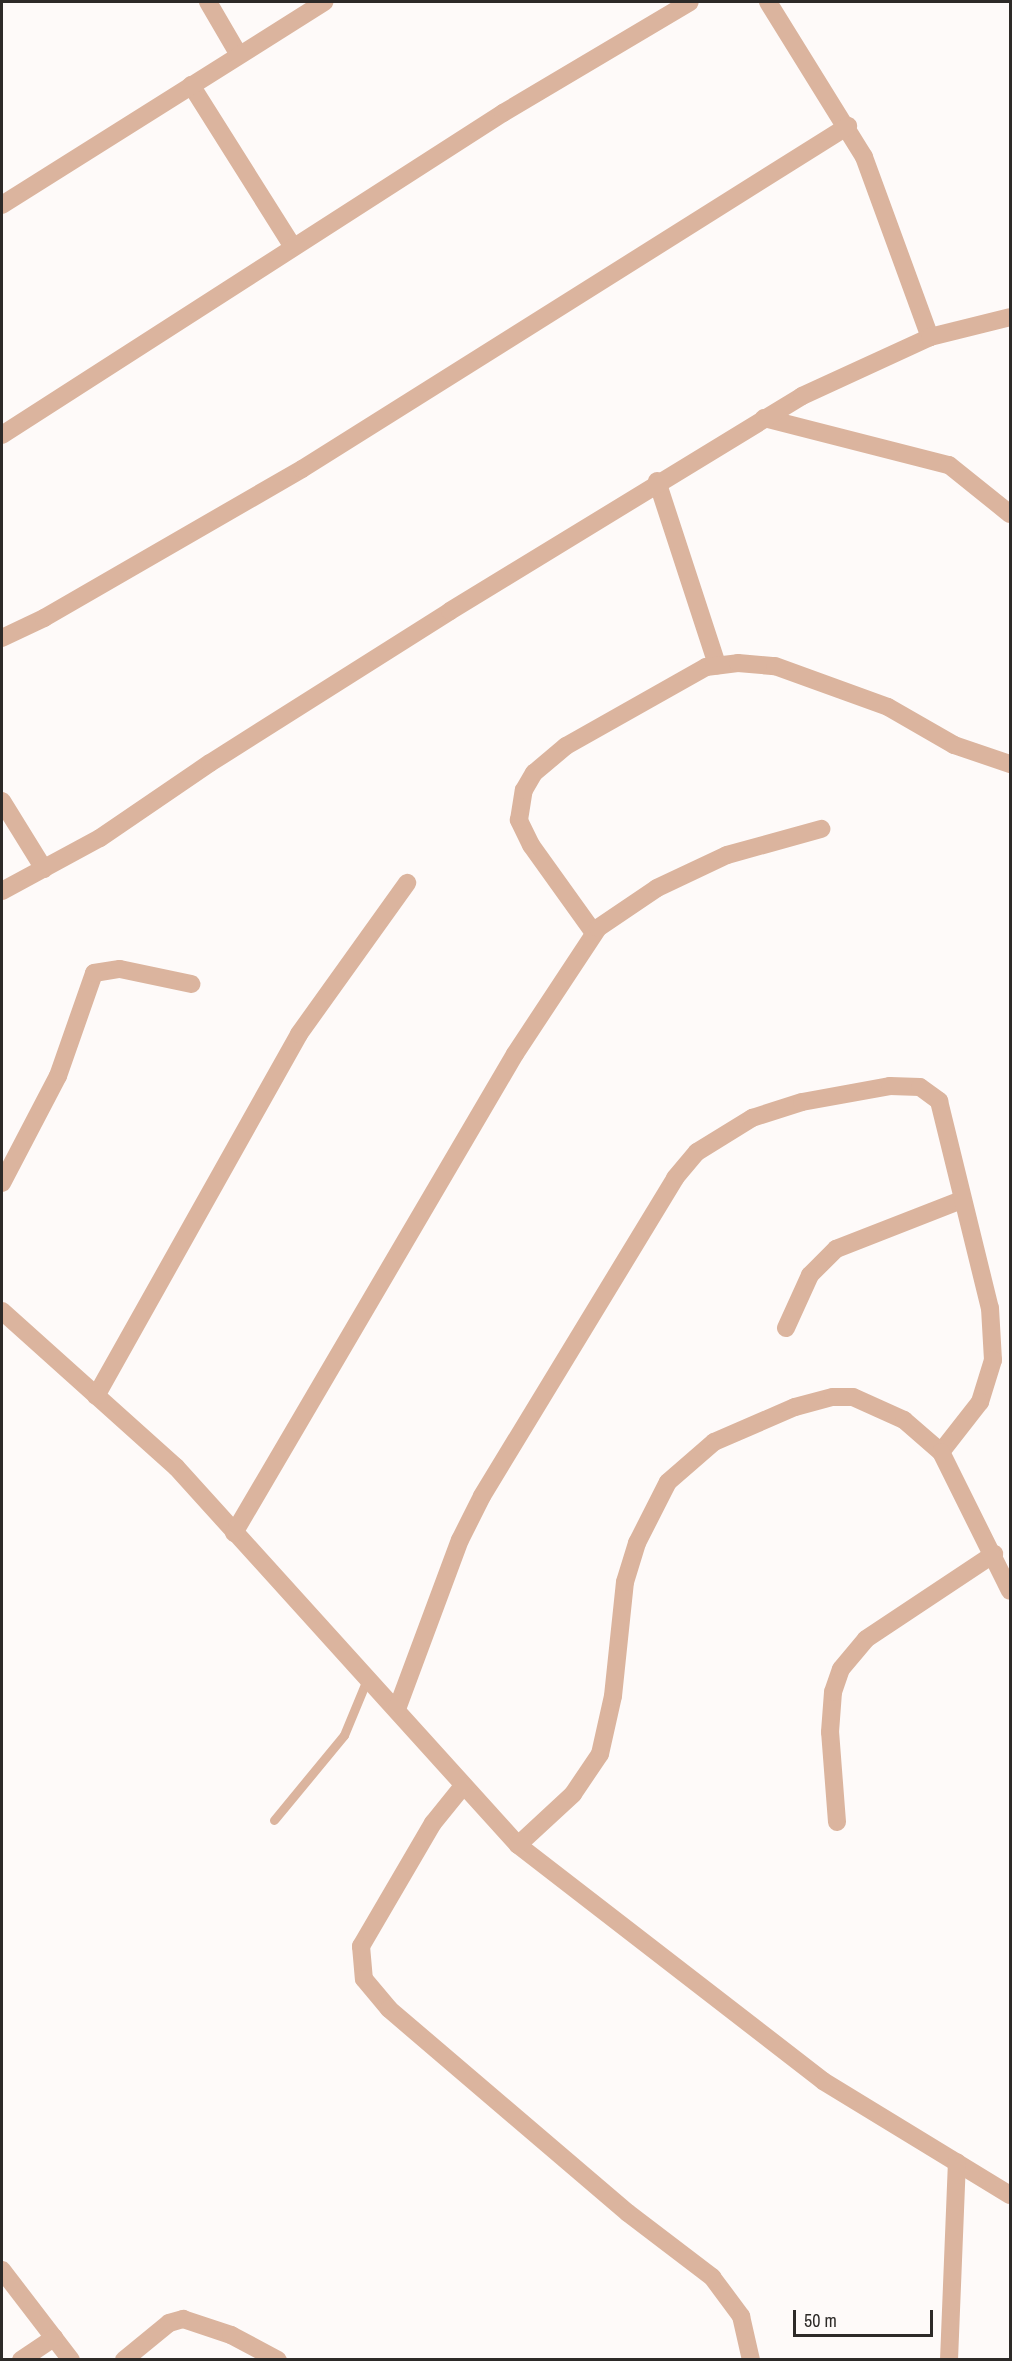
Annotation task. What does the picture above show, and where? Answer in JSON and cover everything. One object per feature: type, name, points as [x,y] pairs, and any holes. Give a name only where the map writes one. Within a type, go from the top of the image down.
[{"type":"street","points":[[208,2],[239,55]]},
{"type":"street","points":[[2,205],[324,2]]},
{"type":"street","points":[[2,435],[293,247],[690,2]]},
{"type":"street","points":[[768,2],[848,126],[930,337]]},
{"type":"street","points":[[191,85],[293,247]]},
{"type":"street","points":[[2,638],[44,618],[302,469],[848,126]]},
{"type":"street","points":[[2,891],[100,838],[210,762],[657,481],[764,418],[930,337],[1011,317]]},
{"type":"street","points":[[764,418],[948,465],[1011,514]]},
{"type":"street","points":[[657,481],[717,665]]},
{"type":"street","points":[[594,933],[531,845],[519,820],[524,790],[534,773],[566,746],[647,698],[717,665],[756,663],[786,670],[888,707],[954,745],[1011,764]]},
{"type":"street","points":[[2,801],[44,869]]},
{"type":"street","points":[[234,1533],[491,1094],[594,933],[630,904],[726,855],[821,829]]},
{"type":"street","points":[[96,1396],[294,1042],[406,884]]},
{"type":"street","points":[[2,1183],[58,1076],[94,973],[120,969],[191,984]]},
{"type":"street","points":[[397,1709],[460,1540],[482,1496],[675,1178],[697,1152],[752,1118],[802,1102],[890,1086],[920,1087],[932,1092],[944,1114],[962,1200],[990,1308],[992,1370],[969,1420],[941,1452]]},
{"type":"street","points":[[786,1328],[810,1275],[836,1249],[962,1200]]},
{"type":"street","points":[[2,1311],[96,1396],[158,1448],[518,1845],[823,2081],[1011,2195]]},
{"type":"street","points":[[518,1845],[573,1794],[600,1755],[613,1696],[625,1582],[653,1508],[687,1462],[750,1424],[833,1397],[853,1397],[904,1420],[941,1452],[1011,1591]]},
{"type":"street","points":[[837,1822],[830,1732],[833,1692],[841,1669],[866,1640],[994,1554]]},
{"type":"street","points":[[463,1786],[434,1824],[361,1946],[364,1979],[389,2009],[628,2213],[712,2277],[741,2316],[751,2360]]},
{"type":"street","points":[[949,2360],[957,2162]]},
{"type":"street","points":[[2,2270],[71,2360]]},
{"type":"street","points":[[124,2360],[169,2323],[183,2319],[222,2331],[278,2360]]},
{"type":"street","points":[[21,2360],[54,2338]]},
{"type":"lane","points":[[274,1820],[344,1735],[368,1677]]}]
